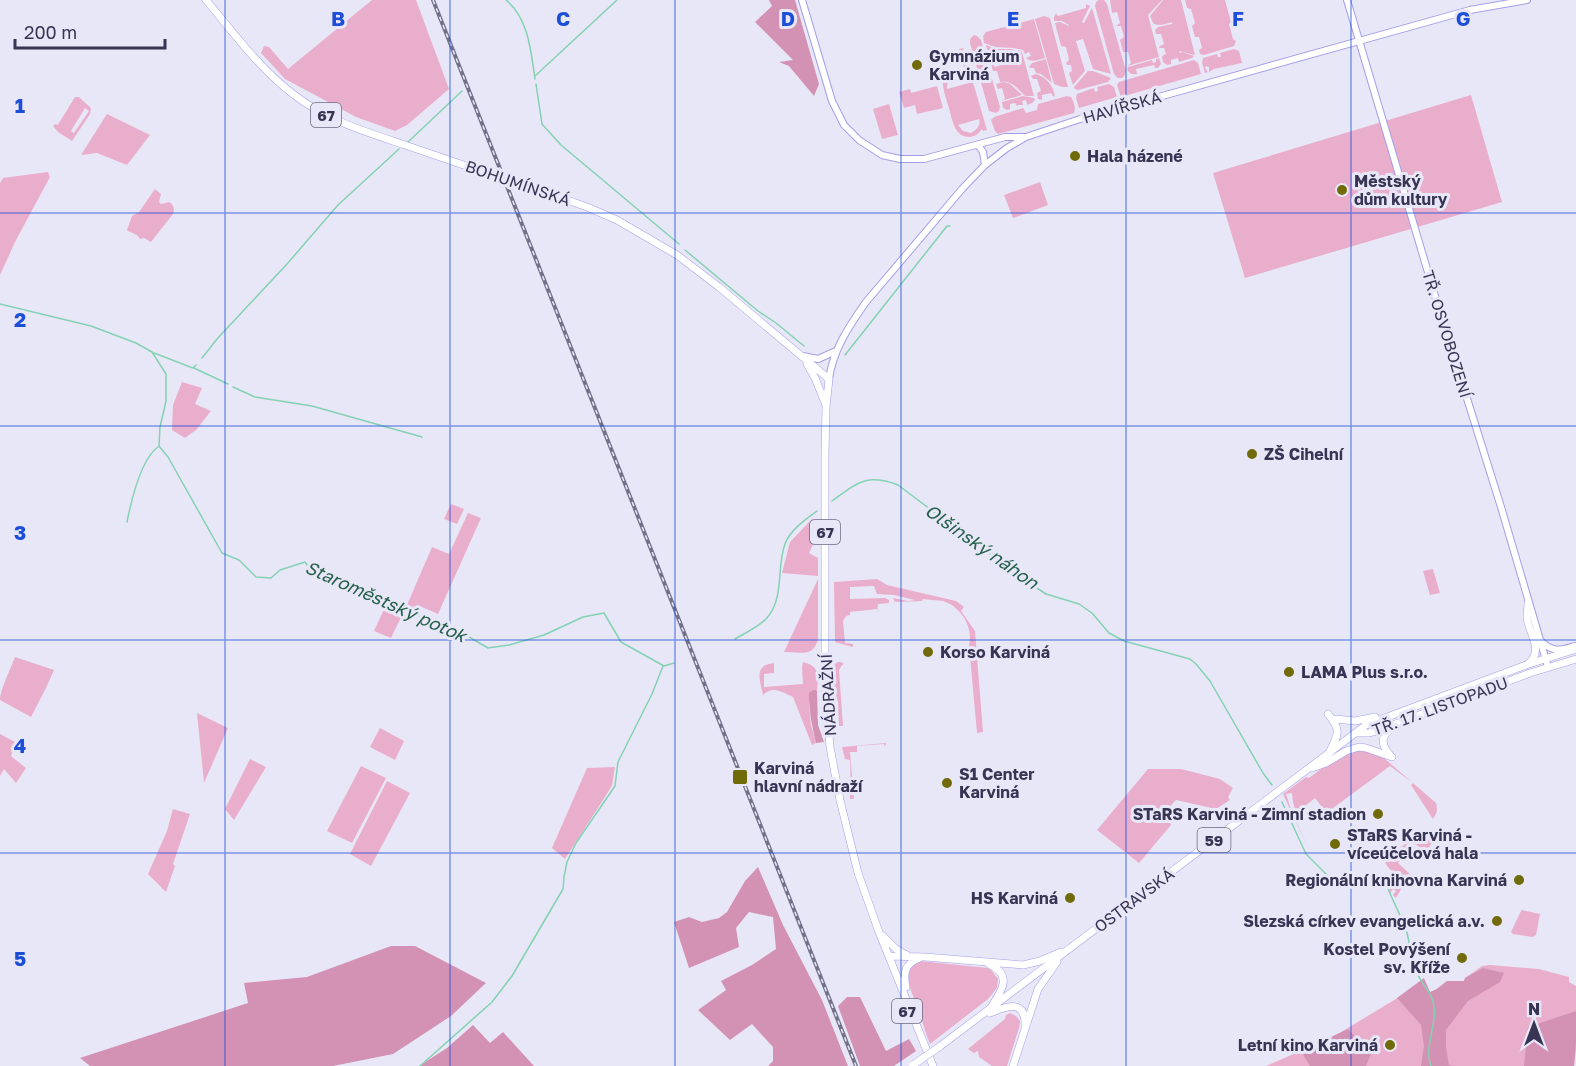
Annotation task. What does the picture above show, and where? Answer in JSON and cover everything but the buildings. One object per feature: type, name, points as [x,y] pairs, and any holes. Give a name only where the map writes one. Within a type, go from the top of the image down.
[{"type":"main road","name":"BOHUMÍNSKÁ","points":[[206,0],[268,72],[312,108],[370,134],[525,185],[602,214],[662,246],[698,269],[829,379]]},
{"type":"main road","points":[[803,357],[816,378],[826,407]]},
{"type":"main road","name":"NÁDRAŽNÍ","points":[[829,379],[825,453],[825,646],[828,724],[837,786],[858,873],[933,1066]]},
{"type":"main road","points":[[1526,664],[1533,659],[1536,650],[1527,619],[1528,603]]},
{"type":"main road","name":"TŘ. 17. LISTOPADU","points":[[1357,733],[1365,725],[1395,713],[1576,647]]},
{"type":"main road","name":"TŘ. 17. LISTOPADU","points":[[1357,733],[1372,732],[1548,667],[1576,659]]},
{"type":"main road","points":[[1336,719],[1360,721],[1395,713]]},
{"type":"main road","points":[[1328,714],[1336,724],[1338,732],[1328,753]]},
{"type":"main road","points":[[1304,771],[1359,747],[1392,757],[1383,746],[1383,739],[1387,731],[1400,722]]},
{"type":"main road","name":"OSTRAVSKÁ","points":[[912,1065],[979,1018],[1357,733]]},
{"type":"main road","name":"67","points":[[879,932],[900,952],[915,957]]},
{"type":"main road","points":[[889,956],[1026,965],[1072,948]]},
{"type":"main road","points":[[1013,1066],[1040,985],[1064,954]]},
{"type":"main road","name":"67","points":[[889,956],[928,1066]]},
{"type":"main road","points":[[910,1007],[904,980],[905,970],[911,962],[925,957]]},
{"type":"main road","points":[[987,963],[1000,972],[1004,983],[990,1009]]},
{"type":"main road","points":[[979,1018],[1013,1006],[1024,1014],[1025,1026]]},
{"type":"street","points":[[802,0],[832,101],[844,125],[859,140],[882,154],[900,159],[924,159],[1005,137],[1026,137]]},
{"type":"street","name":"TŘ. OSVOBOZENÍ","points":[[1347,0],[1548,667]]},
{"type":"street","name":"HAVÍŘSKÁ","points":[[829,379],[836,351],[854,318],[866,302],[985,165],[1026,137],[1080,119],[1470,10],[1527,0]]},
{"type":"street","points":[[978,145],[983,152],[985,165]]},
{"type":"street","points":[[803,357],[818,359],[836,351]]},
{"type":"street","points":[[1539,638],[1546,646],[1554,650],[1576,647]]},
{"type":"shaded area","points":[[372,0],[416,0],[449,89],[407,125],[395,131],[356,117],[285,79],[261,53],[264,46],[269,47],[288,69]]},
{"type":"shaded area","points":[[769,0],[795,0],[819,84],[814,96],[789,66],[779,62],[793,60],[755,22],[772,6]]},
{"type":"shaded area","points":[[1099,0],[1104,0],[1107,4],[1126,71],[1122,78],[1114,74],[1095,6]]},
{"type":"shaded area","points":[[1110,0],[1162,0],[1148,15],[1159,57],[1127,66],[1131,63],[1128,52],[1123,52],[1120,40],[1124,37],[1121,26],[1116,26],[1120,23],[1117,12],[1112,13]]},
{"type":"shaded area","points":[[1163,0],[1181,0],[1195,55],[1179,51],[1194,56],[1179,62],[1178,58],[1171,60],[1171,64],[1167,65],[1163,62],[1162,56],[1166,54],[1164,48],[1159,48],[1164,44],[1161,34],[1156,34],[1155,30],[1158,27],[1172,24],[1172,22],[1157,25],[1153,23],[1150,16]]},
{"type":"shaded area","points":[[1185,0],[1225,0],[1233,39],[1236,41],[1234,46],[1204,55],[1200,54],[1199,50],[1202,48],[1199,37],[1195,37],[1192,26],[1195,23],[1191,9],[1187,8]]},
{"type":"shaded area","points":[[1086,4],[1090,6],[1082,22],[1084,23],[1092,8],[1111,74],[1093,69],[1083,39],[1076,41],[1085,71],[1073,85],[1069,73],[1072,71],[1071,65],[1066,63],[1069,60],[1066,47],[1061,46],[1055,23],[1069,25],[1062,21],[1054,21],[1054,17],[1056,13],[1058,16],[1086,8]]},
{"type":"shaded area","points":[[1044,16],[1050,18],[1068,87],[1054,84],[1035,19]]},
{"type":"shaded area","points":[[1034,19],[1045,58],[1030,60],[1026,58],[1031,56],[1029,52],[1025,54],[1023,50],[995,47],[984,43],[983,36],[986,32]]},
{"type":"shaded area","points":[[974,35],[981,40],[1000,107],[996,113],[989,111],[970,43]]},
{"type":"shaded area","points":[[986,45],[997,49],[1022,52],[1034,96],[1025,96],[1011,83],[1000,82],[997,71],[993,71],[991,64],[993,63],[994,67],[1009,63],[1006,51],[991,55],[990,60]]},
{"type":"shaded area","points":[[963,48],[987,130],[982,129],[970,137],[960,134],[954,125],[943,86],[946,74],[957,70],[965,71],[959,49]],"holes":[[[955,73],[964,75],[969,83],[947,89],[948,79]],[[979,119],[978,127],[971,133],[963,131],[958,125]]]},
{"type":"shaded area","points":[[1234,49],[1239,51],[1242,63],[1209,72],[1209,67],[1206,66],[1208,72],[1205,73],[1203,58],[1217,54],[1221,57],[1220,53]]},
{"type":"shaded area","points":[[1159,58],[1161,64],[1158,68],[1154,65],[1136,69],[1137,74],[1130,73],[1128,70],[1128,67],[1152,60],[1153,63]]},
{"type":"shaded area","points":[[1046,59],[1052,83],[1041,74],[1036,73],[1034,68],[1029,67],[1032,63]]},
{"type":"shaded area","points":[[1194,60],[1198,63],[1201,74],[1121,97],[1117,85],[1119,82]]},
{"type":"shaded area","points":[[1088,71],[1111,78],[1108,82],[1075,89],[1074,87]]},
{"type":"shaded area","points":[[1036,74],[1049,83],[1055,97],[1051,93],[1042,95],[1042,100],[1038,99],[1037,93],[1041,91],[1037,79],[1031,76]]},
{"type":"shaded area","points":[[1009,83],[1022,95],[1001,101],[1005,99],[1002,88],[998,89],[996,84]]},
{"type":"shaded area","points":[[1109,84],[1114,87],[1117,97],[1079,108],[1077,94],[1094,88],[1095,92],[1098,91],[1097,87]]},
{"type":"shaded area","points":[[937,86],[943,108],[917,114],[915,105],[904,108],[899,92],[910,89],[911,93]]},
{"type":"shaded area","points":[[1471,95],[1502,202],[1245,278],[1213,173]]},
{"type":"shaded area","points":[[1023,96],[1035,100],[1027,105],[1026,100],[1022,101],[1023,105],[1018,105],[1018,107],[1015,103],[1010,104],[1010,109],[1007,110],[1003,108],[1002,102]]},
{"type":"shaded area","points":[[1067,96],[1073,100],[1074,113],[998,134],[995,131],[991,120],[994,117],[1023,108],[1026,113],[1037,110],[1038,104]]},
{"type":"shaded area","points":[[75,97],[79,97],[91,108],[90,114],[72,141],[53,126],[58,125]],"holes":[[[85,108],[89,111],[74,133],[71,131]]]},
{"type":"shaded area","points":[[889,104],[898,135],[882,139],[873,109]]},
{"type":"shaded area","points":[[107,114],[150,135],[127,165],[97,153],[81,155]]},
{"type":"shaded area","points":[[48,172],[50,177],[0,275],[0,183],[3,178]]},
{"type":"shaded area","points":[[1040,182],[1048,205],[1013,218],[1004,195]]},
{"type":"shaded area","points":[[155,189],[161,194],[159,202],[161,204],[169,202],[174,210],[151,242],[144,238],[140,239],[127,230],[132,216],[139,212]]},
{"type":"shaded area","points":[[182,382],[202,388],[195,404],[211,411],[196,430],[185,438],[172,430],[173,405]]},
{"type":"shaded area","points":[[451,504],[464,509],[457,524],[444,519]]},
{"type":"shaded area","points":[[468,513],[481,518],[438,614],[422,607],[420,611],[407,605],[432,547],[449,554]]},
{"type":"shaded area","points":[[813,518],[815,540],[809,553],[818,558],[818,576],[782,573],[790,542]]},
{"type":"shaded area","points":[[1433,569],[1440,593],[1430,595],[1423,571]]},
{"type":"shaded area","points":[[818,579],[818,639],[816,645],[805,653],[784,652]]},
{"type":"shaded area","points":[[877,579],[887,585],[956,601],[964,607],[961,611],[975,631],[983,732],[977,733],[969,631],[964,618],[955,607],[943,601],[923,599],[922,601],[895,602],[893,598],[915,600],[877,594],[874,586],[850,587],[850,599],[885,598],[889,600],[889,603],[878,604],[877,613],[877,609],[850,612],[850,615],[846,616],[843,621],[845,643],[853,644],[853,647],[835,642],[834,582]]},
{"type":"shaded area","points":[[387,603],[404,611],[391,638],[374,631]]},
{"type":"shaded area","points":[[15,657],[54,670],[31,717],[0,700]]},
{"type":"shaded area","points":[[803,662],[816,669],[818,677],[817,691],[809,704],[816,743],[812,745],[793,697],[774,690],[763,695],[760,679],[760,670],[767,664],[774,663],[774,673],[764,674],[764,687],[803,684]]},
{"type":"shaded area","points":[[838,662],[844,664],[839,670],[843,726],[839,726],[838,701],[834,700],[835,664]]},
{"type":"shaded area","points":[[813,690],[817,691],[818,725],[824,742],[816,743],[813,731],[809,693]]},
{"type":"shaded area","points":[[197,713],[228,728],[204,783]]},
{"type":"shaded area","points":[[380,728],[404,741],[395,760],[370,747]]},
{"type":"shaded area","points":[[0,734],[17,743],[11,756],[26,768],[16,783],[4,769],[0,776]]},
{"type":"shaded area","points":[[886,743],[885,747],[884,744],[857,746],[857,752],[850,752],[854,799],[850,799],[850,760],[845,759],[842,747]]},
{"type":"shaded area","points":[[1358,748],[1384,758],[1412,782],[1390,766],[1329,811],[1327,807],[1318,814],[1316,811],[1322,807],[1315,798],[1296,813],[1292,793],[1286,794],[1311,854],[1283,794],[1333,760]]},
{"type":"shaded area","points":[[250,759],[266,767],[234,820],[225,809]]},
{"type":"shaded area","points":[[361,766],[386,778],[352,843],[327,831]]},
{"type":"shaded area","points":[[615,767],[612,786],[565,859],[552,848],[587,768]]},
{"type":"shaded area","points":[[1148,769],[1181,769],[1220,779],[1233,788],[1228,797],[1230,800],[1216,809],[1176,800],[1169,812],[1171,825],[1139,863],[1097,830]]},
{"type":"shaded area","points":[[387,781],[410,793],[371,866],[350,854]]},
{"type":"shaded area","points":[[1413,783],[1436,803],[1437,811],[1433,819],[1411,785]]},
{"type":"shaded area","points":[[173,809],[190,814],[166,892],[148,874],[167,831]]},
{"type":"shaded area","points":[[1417,830],[1426,833],[1433,841],[1426,852],[1414,843],[1398,863],[1411,875],[1409,878],[1394,873],[1386,865],[1385,856],[1388,852],[1392,854],[1417,835],[1415,832]]},
{"type":"shaded area","points":[[758,867],[783,925],[822,1000],[848,1066],[768,1066],[773,1061],[773,1047],[752,1024],[730,1040],[698,1010],[726,990],[721,981],[776,949],[773,917],[749,912],[736,928],[739,947],[689,968],[674,922],[689,917],[702,922],[719,918],[727,912],[745,881]]},
{"type":"shaded area","points":[[1379,876],[1394,878],[1404,884],[1396,898],[1393,895],[1396,891],[1393,889],[1390,893],[1388,882]]},
{"type":"shaded area","points":[[1522,910],[1540,914],[1536,935],[1533,937],[1511,932]]},
{"type":"shaded area","points":[[391,946],[415,946],[486,983],[451,1016],[393,1054],[333,1066],[90,1066],[80,1058],[248,1003],[244,983],[307,977]]},
{"type":"shaded area","points":[[920,961],[988,968],[998,979],[997,988],[988,999],[930,1044],[908,976],[913,965]]},
{"type":"shaded area","points":[[1482,966],[1539,969],[1569,977],[1569,982],[1576,986],[1574,1066],[1266,1066],[1333,1037],[1404,994],[1407,998],[1434,991],[1447,981],[1464,981]]},
{"type":"shaded area","points":[[1483,968],[1504,973],[1500,982],[1468,1001],[1446,1030],[1449,1065],[1453,1066],[1421,1066],[1424,1046],[1421,1025],[1397,998],[1424,978],[1430,992],[1447,981],[1464,981],[1465,978]]},
{"type":"shaded area","points":[[847,997],[860,997],[886,1051],[909,1039],[916,1051],[894,1066],[860,1066],[838,1006]]},
{"type":"shaded area","points":[[1576,1011],[1574,1066],[1524,1066],[1528,1027]]},
{"type":"shaded area","points":[[1010,1013],[1020,1021],[1007,1066],[992,1066],[979,1057],[978,1051],[974,1053],[968,1049]]},
{"type":"shaded area","points":[[473,1025],[490,1043],[503,1032],[534,1066],[419,1066],[447,1048]]},
{"type":"shaded area","points":[[1348,1029],[1371,1054],[1366,1066],[1310,1066],[1301,1051]]},
{"type":"waterway","points":[[506,0],[520,17],[528,36],[535,79]]},
{"type":"waterway","points":[[535,76],[617,0]]},
{"type":"waterway","points":[[536,84],[542,124],[561,145],[679,244]]},
{"type":"waterway","points":[[408,142],[462,91]]},
{"type":"waterway","points":[[202,358],[338,205],[399,149]]},
{"type":"waterway","points":[[845,355],[947,226],[950,226]]},
{"type":"waterway","points":[[685,250],[804,346]]},
{"type":"waterway","name":"Staroměstský potok","points":[[0,304],[91,326],[136,343],[152,352],[166,374],[166,401],[160,427],[159,446],[168,457],[222,553],[239,560],[256,577],[271,578],[280,570],[305,562],[327,578],[464,634],[488,648],[509,645],[544,635],[583,617],[604,613],[621,642],[664,666],[674,663]]},
{"type":"waterway","points":[[154,353],[193,368],[196,365]]},
{"type":"waterway","points":[[194,368],[228,384]]},
{"type":"waterway","points":[[233,387],[255,397],[312,406],[422,437]]},
{"type":"waterway","points":[[127,522],[142,471],[158,447]]},
{"type":"waterway","name":"Olšinský náhon","points":[[832,501],[855,485],[870,480],[898,485],[1026,581],[1046,594],[1079,604],[1092,613],[1109,633],[1124,641],[1190,659],[1210,681],[1272,785]]},
{"type":"waterway","name":"Olšinský náhon","points":[[735,639],[759,625],[772,611],[778,593],[782,553],[787,539],[803,521],[817,511]]},
{"type":"waterway","name":"Staroměstský potok","points":[[420,1066],[492,1002],[512,976],[563,889],[567,862],[576,843],[615,786],[618,762],[652,694],[663,666]]},
{"type":"waterway","name":"Olšinský náhon","points":[[1282,802],[1306,854],[1333,881],[1343,887],[1357,887],[1378,882],[1384,882],[1387,886],[1403,921],[1415,969],[1433,1002],[1434,1018],[1429,1051],[1431,1066]]},
{"type":"railway","points":[[433,0],[856,1066]]},
{"type":"place","name":"Gymnázium Karviná","points":[[917,65]]},
{"type":"place","name":"Hala házené","points":[[1075,156]]},
{"type":"place","name":"Městský dům kultury","points":[[1342,190]]},
{"type":"place","name":"ZŠ Cihelní","points":[[1252,454]]},
{"type":"place","name":"Korso Karviná","points":[[928,652]]},
{"type":"place","name":"LAMA Plus s.r.o.","points":[[1289,672]]},
{"type":"place","name":"Karviná hlavní nádraží","points":[[740,777]]},
{"type":"place","name":"S1 Center Karviná","points":[[947,783]]},
{"type":"place","name":"STaRS Karviná - Zimní stadion","points":[[1378,814]]},
{"type":"place","name":"STaRS Karviná - víceúčelová hala","points":[[1335,844]]},
{"type":"place","name":"Regionální knihovna Karviná","points":[[1519,880]]},
{"type":"place","name":"HS Karviná","points":[[1070,898]]},
{"type":"place","name":"Slezská církev evangelická a.v.","points":[[1497,921]]},
{"type":"place","name":"Kostel Povýšení sv. Kříže","points":[[1462,958]]},
{"type":"place","name":"Letní kino Karviná","points":[[1390,1045]]}]
